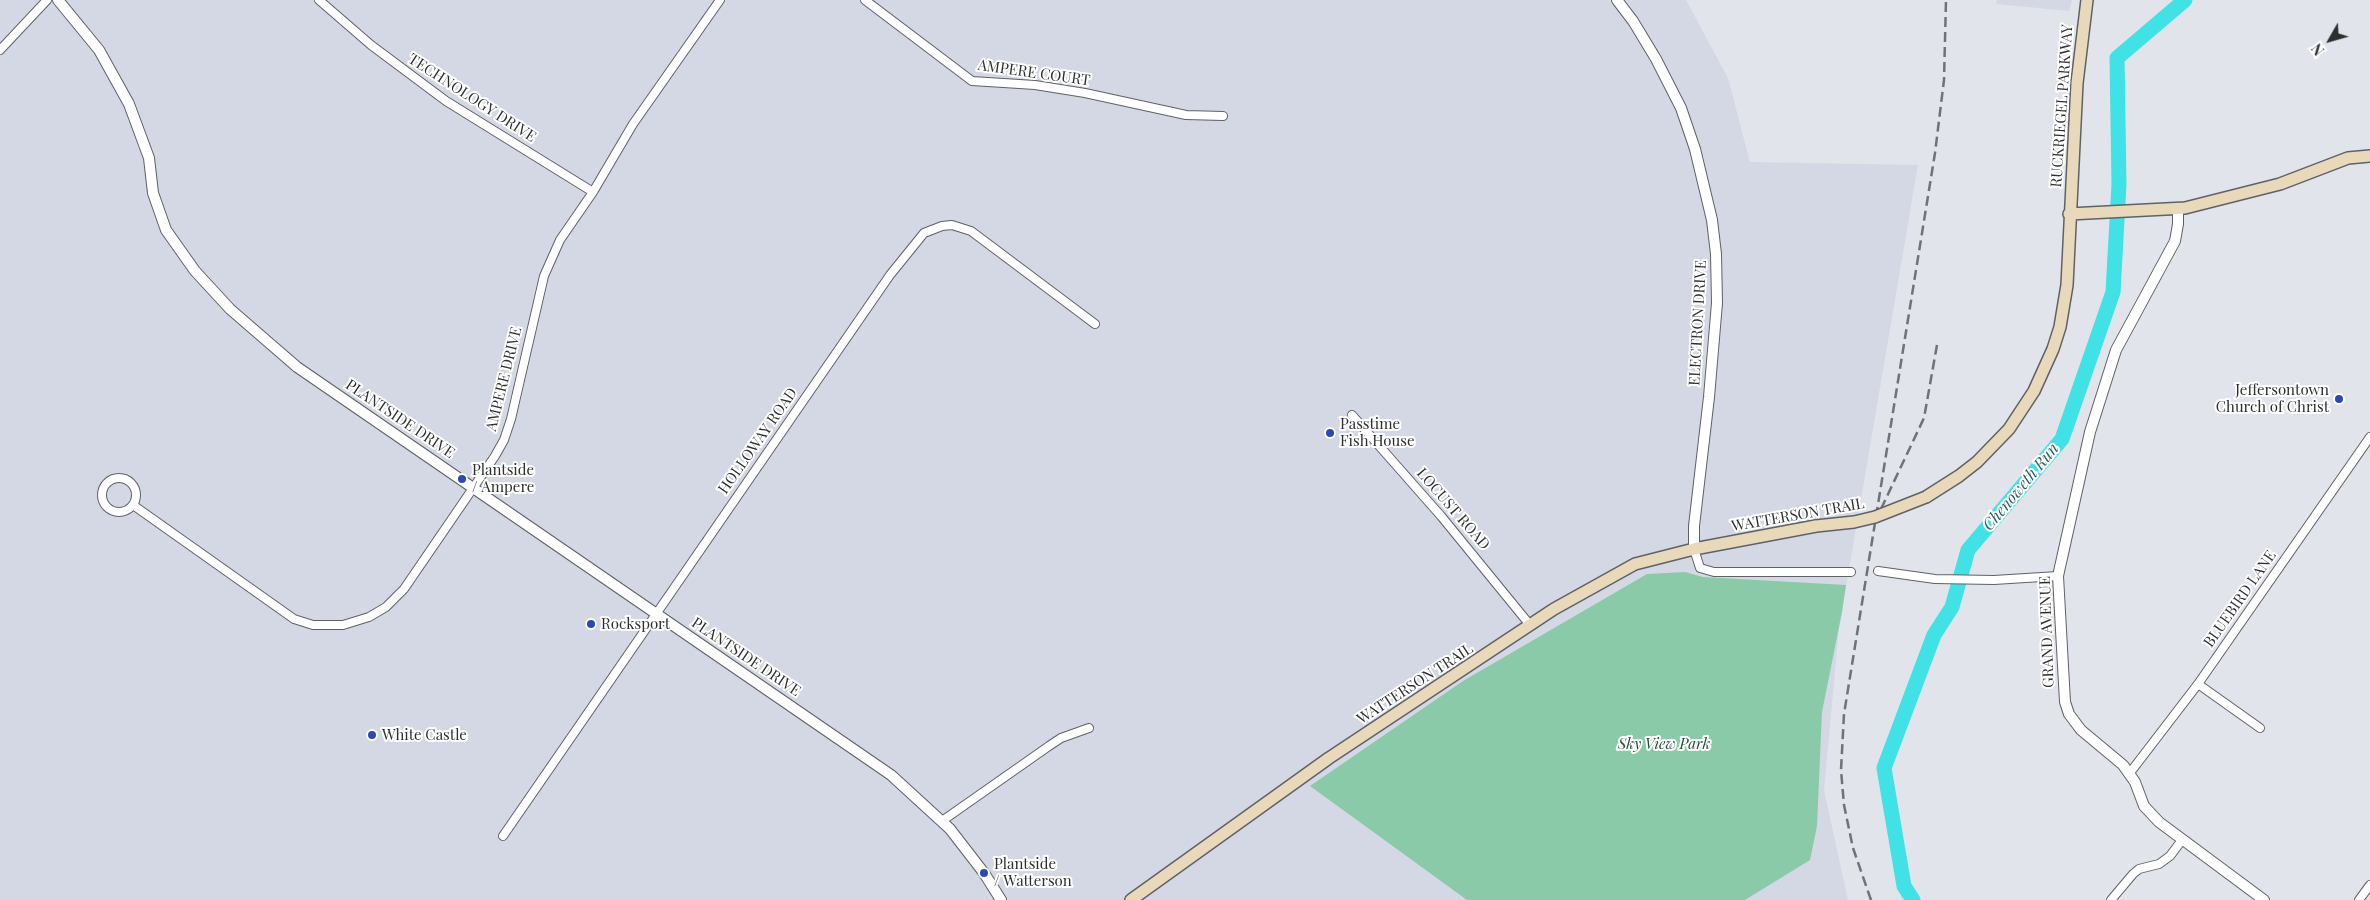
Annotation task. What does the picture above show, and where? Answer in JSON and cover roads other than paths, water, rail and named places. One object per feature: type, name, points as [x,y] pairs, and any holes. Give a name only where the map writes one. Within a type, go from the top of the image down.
[{"type":"main road","name":"RUCKRIEGEL PARKWAY","points":[[2069,214],[2079,55],[2087,0]]},
{"type":"main road","points":[[2069,214],[2178,208],[2280,184],[2347,158],[2370,156]]},
{"type":"main road","name":"WATTERSON TRAIL","points":[[1131,900],[1329,758],[1530,625],[1635,564],[1694,549],[1816,526],[1854,522],[1879,516],[1926,497],[1959,476],[1994,446],[2009,429],[2034,391],[2053,349],[2064,305],[2069,214]]},
{"type":"street","points":[[0,50],[47,0]]},
{"type":"street","name":"PLANTSIDE DRIVE","points":[[58,0],[84,29],[117,78],[149,158],[152,187],[158,211],[176,245],[195,271],[230,309],[276,350],[655,613],[872,760],[918,798],[942,821],[969,853],[1001,900]]},
{"type":"street","name":"TECHNOLOGY DRIVE","points":[[319,0],[371,46],[446,101],[593,192]]},
{"type":"street","name":"AMPERE DRIVE","points":[[133,504],[285,614],[303,622],[328,626],[354,623],[369,617],[396,598],[495,456],[509,425],[536,306],[552,255],[638,117],[720,0]]},
{"type":"street","name":"AMPERE COURT","points":[[865,0],[972,81],[1035,86],[1085,93],[1186,115],[1223,116]]},
{"type":"street","name":"ELECTRON DRIVE","points":[[1617,0],[1633,21],[1656,59],[1681,108],[1695,149],[1712,220],[1716,254],[1716,303],[1709,397],[1694,526],[1694,549]]},
{"type":"street","name":"GRAND AVENUE","points":[[2178,208],[2175,241],[2116,350],[2098,406],[2058,576],[2062,679],[2069,714],[2081,730],[2122,765],[2129,774],[2150,814],[2264,900]]},
{"type":"street","name":"HOLLOWAY ROAD","points":[[503,836],[655,613],[890,275],[924,233],[933,228],[947,225],[962,227],[971,231],[1095,324]]},
{"type":"street","name":"LOCUST ROAD","points":[[1352,415],[1442,516],[1530,625]]},
{"type":"street","name":"BLUEBIRD LANE","points":[[2129,774],[2198,684],[2370,437]]},
{"type":"street","points":[[116,477],[130,482],[136,491],[133,504],[129,509],[119,512],[107,507],[101,497],[106,483],[116,477]]},
{"type":"street","points":[[1694,549],[1700,568],[1714,572],[1850,572]]},
{"type":"street","points":[[1878,571],[1969,580],[2058,576]]},
{"type":"street","points":[[2198,684],[2260,728]]},
{"type":"street","points":[[942,821],[1049,746],[1089,728]]},
{"type":"street","points":[[2111,900],[2133,874],[2140,869],[2159,864],[2170,856],[2182,840]]},
{"type":"street","points":[[2359,900],[2370,885]]},
{"type":"waterway","name":"Chenoweth Run","points":[[1913,900],[1904,886],[1884,768],[1934,635],[1952,607],[1968,550],[2062,439],[2113,292],[2119,184],[2117,58],[2185,0]]},
{"type":"railway","points":[[1871,900],[1853,848],[1844,805],[1841,770],[1844,714],[1935,153],[1944,80],[1946,0]]},
{"type":"railway","points":[[1881,509],[1924,418],[1937,345]]},
{"type":"place","name":"Jeffersontown Church of Christ","points":[[2339,399]]},
{"type":"place","name":"Passtime Fish House","points":[[1330,433]]},
{"type":"place","name":"Plantside / Ampere","points":[[462,479]]},
{"type":"place","name":"Rocksport","points":[[591,624]]},
{"type":"place","name":"White Castle","points":[[372,735]]},
{"type":"place","name":"Plantside / Watterson","points":[[984,873]]},
{"type":"park label","name":"Sky View Park","points":[[1664,744]]}]
